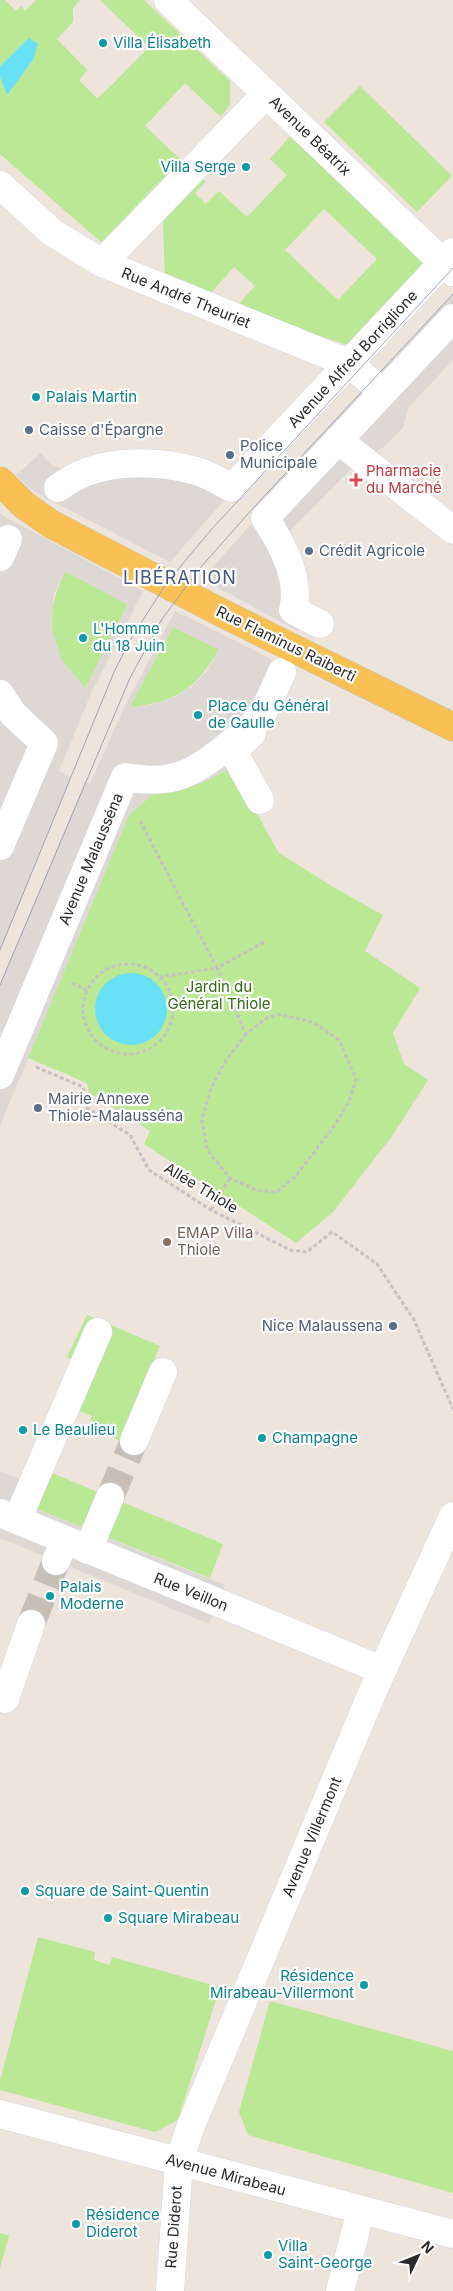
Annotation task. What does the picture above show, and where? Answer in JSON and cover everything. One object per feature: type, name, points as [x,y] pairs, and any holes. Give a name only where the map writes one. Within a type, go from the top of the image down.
[{"type":"main road","name":"Rue Flaminus Raiberti","points":[[0,481],[24,505],[39,516],[211,608],[298,649],[453,727]]},
{"type":"street","name":"Avenue Béatrix","points":[[168,0],[411,233],[450,263]]},
{"type":"street","points":[[102,263],[266,94]]},
{"type":"street","name":"Rue André Theuriet","points":[[0,185],[53,233],[102,263],[348,363],[383,392]]},
{"type":"street","name":"Avenue Alfred Borriglione","points":[[58,488],[72,476],[98,468],[125,463],[163,466],[198,472],[232,488],[348,363],[450,263]]},
{"type":"street","points":[[320,624],[293,610],[296,597],[290,566],[275,533],[265,518],[453,318]]},
{"type":"street","points":[[338,440],[453,530]]},
{"type":"street","points":[[260,800],[233,751],[259,726],[276,699],[298,649]]},
{"type":"street","name":"Avenue Malausséna","points":[[4,1065],[125,777],[150,782],[181,776],[206,763],[255,724],[282,672]]},
{"type":"street","points":[[0,694],[13,714],[44,743],[0,846]]},
{"type":"street","points":[[9,1516],[98,1332]]},
{"type":"street","points":[[134,1441],[163,1372]]},
{"type":"street","points":[[70,1551],[110,1498]]},
{"type":"street","name":"Rue Veillon","points":[[9,1516],[70,1551],[218,1602],[382,1670]]},
{"type":"street","name":"Avenue Villermont","points":[[178,2162],[194,2119],[382,1670],[453,1516]]},
{"type":"street","points":[[5,1700],[31,1624]]},
{"type":"street","name":"Avenue Mirabeau","points":[[0,2114],[453,2234]]},
{"type":"street","name":"Rue Diderot","points":[[170,2291],[178,2162]]},
{"type":"street","points":[[340,2291],[361,2210]]},
{"type":"path","points":[[121,788],[218,968],[246,1034]]},
{"type":"path","points":[[160,977],[169,989],[173,1004],[172,1019],[166,1033],[156,1044],[143,1052],[128,1055],[114,1052],[100,1045],[90,1034],[84,1020],[82,1005],[86,990],[94,978],[106,969],[119,964],[134,964],[148,968],[160,977],[218,968],[266,941]]},
{"type":"path","points":[[278,1014],[313,1022],[339,1040],[356,1078],[349,1102],[332,1129],[295,1177],[277,1192],[256,1190],[230,1178],[207,1150],[202,1119],[212,1088],[220,1071],[246,1034],[267,1018],[278,1014]]},
{"type":"path","name":"Allée Thiole","points":[[4,1065],[83,1087],[87,1108],[130,1135],[149,1170],[211,1210],[290,1250],[307,1252],[332,1232],[377,1264],[414,1320],[453,1409]]},
{"type":"path","points":[[211,1210],[230,1178]]},
{"type":"green space","points":[[0,0],[5,0],[16,11],[21,6],[25,11],[36,0],[80,0],[73,8],[73,22],[57,39],[87,70],[79,80],[97,98],[149,47],[100,0],[144,0],[230,81],[230,104],[221,117],[185,83],[145,126],[181,160],[101,242],[0,154],[0,77],[7,95],[33,60],[29,38],[0,66]]},
{"type":"green space","points":[[360,86],[452,176],[417,212],[324,122]]},
{"type":"green space","points":[[290,136],[424,265],[350,346],[236,307],[255,286],[234,267],[208,296],[165,278],[163,222],[202,179],[206,181],[195,193],[206,204],[219,191],[247,217],[287,175],[270,159]],"holes":[[[324,209],[377,259],[338,300],[285,250]]]},
{"type":"green space","points":[[65,571],[128,604],[85,689],[63,662],[53,636],[52,614],[54,603]]},
{"type":"green space","points":[[173,627],[219,649],[202,674],[183,692],[159,702],[129,707]]},
{"type":"green space","name":"Jardin du Général Thiole","points":[[231,766],[278,852],[333,887],[383,915],[365,951],[420,988],[393,1033],[404,1064],[428,1080],[392,1136],[333,1212],[296,1243],[144,1144],[150,1131],[89,1093],[87,1083],[28,1058],[129,815],[154,793],[184,789],[211,779]]},
{"type":"green space","points":[[87,1315],[160,1346],[120,1441],[89,1426],[92,1416],[72,1408],[75,1360],[67,1357]]},
{"type":"green space","points":[[40,1468],[223,1544],[210,1578],[24,1504]]},
{"type":"green space","points":[[38,1937],[95,1952],[94,1960],[110,1965],[112,1957],[220,1987],[178,2120],[155,2132],[0,2090],[0,2081]]},
{"type":"green space","points":[[270,2001],[453,2051],[453,2193],[248,2135],[239,2112]]},
{"type":"green space","points":[[0,2233],[9,2236],[0,2268]]},
{"type":"shaded area","points":[[453,294],[453,360],[408,408],[403,428],[384,447],[356,464],[284,537],[308,612],[298,631],[202,579],[261,513],[255,506]]},
{"type":"shaded area","points":[[125,451],[234,489],[170,562],[44,497],[31,489],[16,475],[41,453],[52,466],[60,468],[70,467],[76,460]]},
{"type":"shaded area","points":[[0,513],[143,591],[92,691],[59,771],[71,777],[0,950]],"holes":[[[65,571],[128,605],[85,688],[61,658],[51,625],[54,594]]]},
{"type":"shaded area","points":[[175,611],[285,666],[247,757],[211,779],[184,789],[154,793],[129,815],[0,1126],[0,984],[85,782],[90,784],[125,706]],"holes":[[[173,627],[219,650],[207,671],[192,686],[175,697],[150,705],[130,707]]]},
{"type":"shaded area","points":[[0,1471],[24,1481],[24,1504],[225,1585],[209,1624],[0,1538]]},
{"type":"water","points":[[29,38],[38,44],[33,60],[7,95],[0,77],[0,66]]},
{"type":"water","points":[[131,973],[145,976],[157,983],[164,995],[167,1009],[164,1023],[157,1035],[145,1042],[131,1045],[117,1042],[105,1035],[98,1023],[95,1009],[98,995],[105,983],[117,976]]},
{"type":"tunnel","points":[[110,1497],[134,1441]]},
{"type":"tunnel","points":[[31,1624],[56,1561]]},
{"type":"tram line","points":[[0,950],[114,672],[132,637],[166,584],[210,531],[453,268]]},
{"type":"tram line","points":[[0,985],[130,678],[162,619],[200,568],[255,506],[453,294]]},
{"type":"place","name":"Villa Élisabeth","points":[[103,43]]},
{"type":"place","name":"Villa Serge","points":[[246,167]]},
{"type":"place","name":"Palais Martin","points":[[36,397]]},
{"type":"place","name":"Caisse d'Épargne","points":[[29,430]]},
{"type":"place","name":"Police Municipale","points":[[230,455]]},
{"type":"place","name":"Pharmacie du Marché","points":[[356,480]]},
{"type":"place","name":"Crédit Agricole","points":[[309,551]]},
{"type":"place","name":"L'Homme du 18 Juin","points":[[83,638]]},
{"type":"place","name":"Place du Général de Gaulle","points":[[198,715]]},
{"type":"place","name":"Mairie Annexe Thiole-Malausséna","points":[[38,1108]]},
{"type":"place","name":"EMAP Villa Thiole","points":[[167,1242]]},
{"type":"place","name":"Nice Malaussena","points":[[393,1326]]},
{"type":"place","name":"Le Beaulieu","points":[[23,1430]]},
{"type":"place","name":"Champagne","points":[[262,1438]]},
{"type":"place","name":"Palais Moderne","points":[[50,1596]]},
{"type":"place","name":"Square de Saint-Quentin","points":[[25,1891]]},
{"type":"place","name":"Square Mirabeau","points":[[108,1918]]},
{"type":"place","name":"Résidence Mirabeau-Villermont","points":[[364,1985]]},
{"type":"place","name":"Résidence Diderot","points":[[76,2224]]},
{"type":"place","name":"Villa Saint-George","points":[[268,2255]]},
{"type":"district","name":"LIBÉRATION","points":[[180,578]]}]
